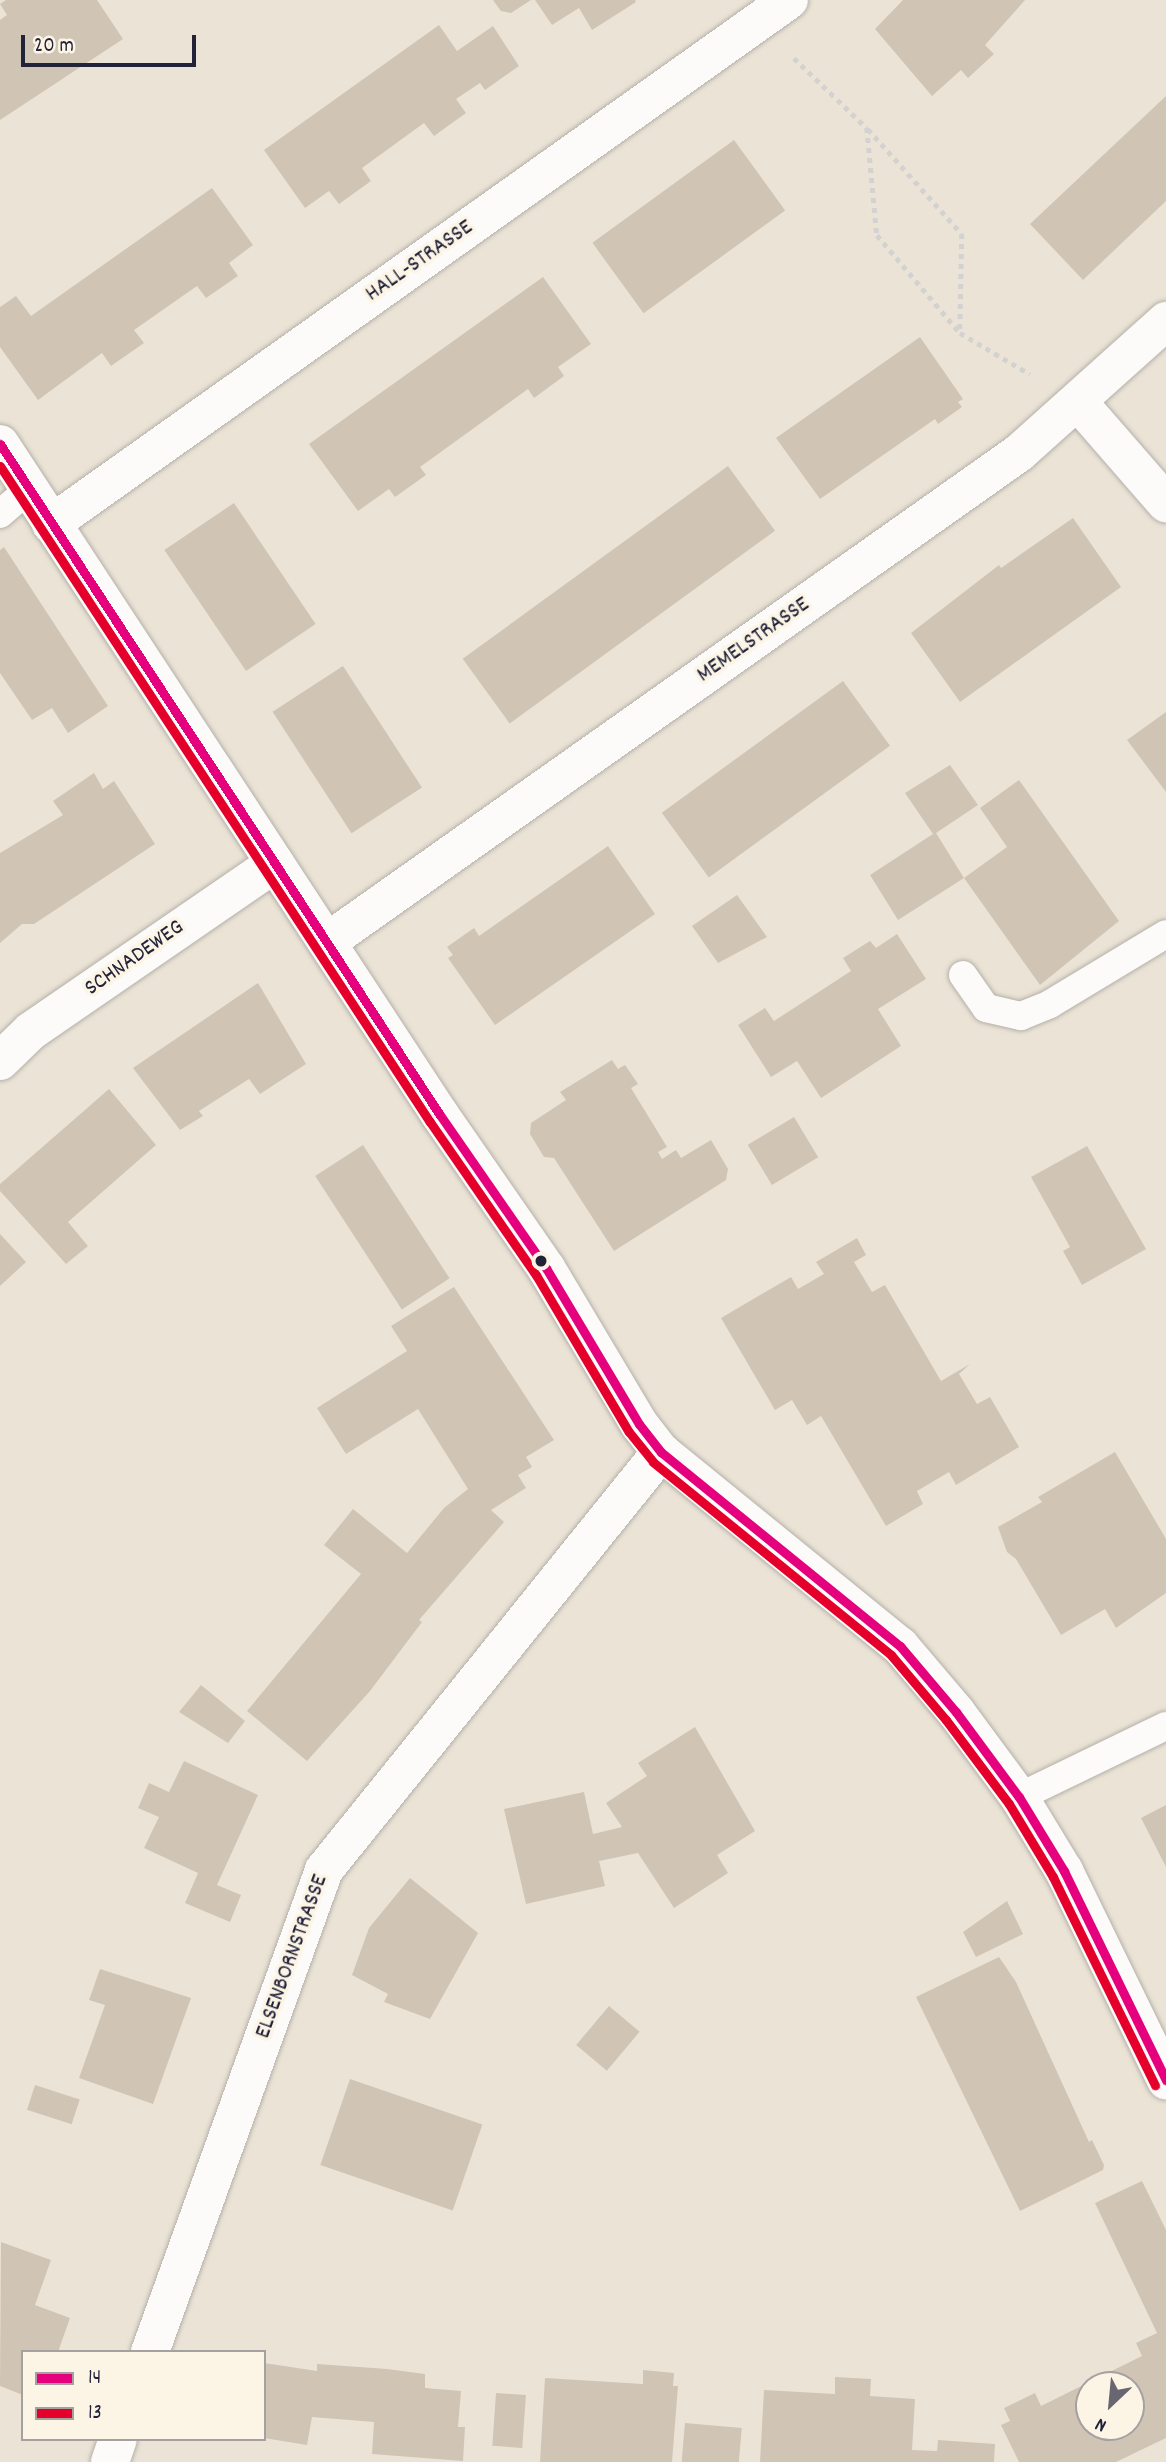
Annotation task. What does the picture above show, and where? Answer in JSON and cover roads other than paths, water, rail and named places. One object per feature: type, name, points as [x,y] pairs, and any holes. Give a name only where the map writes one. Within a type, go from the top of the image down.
[{"type":"street","name":"HALL-STRASSE","points":[[51,524],[750,11],[789,0]]},
{"type":"street","name":"MEMELSTRASSE","points":[[327,942],[1019,453],[1079,403],[1166,321]]},
{"type":"street","points":[[1079,403],[1166,503]]},
{"type":"street","points":[[0,444],[327,942],[546,1268],[639,1424],[661,1452],[900,1646],[1019,1797],[1064,1871],[1166,2080]]},
{"type":"street","name":"SCHNADEWEG","points":[[0,1061],[31,1031],[275,863]]},
{"type":"street","name":"ELSENBORNSTRASSE","points":[[151,2350],[324,1870],[661,1452]]},
{"type":"street","points":[[110,2462],[117,2441]]},
{"type":"lane","points":[[0,514],[29,489]]},
{"type":"lane","points":[[963,975],[986,1008],[1021,1016],[1049,1004],[1166,934]]},
{"type":"lane","points":[[1019,1797],[1166,1726]]}]
